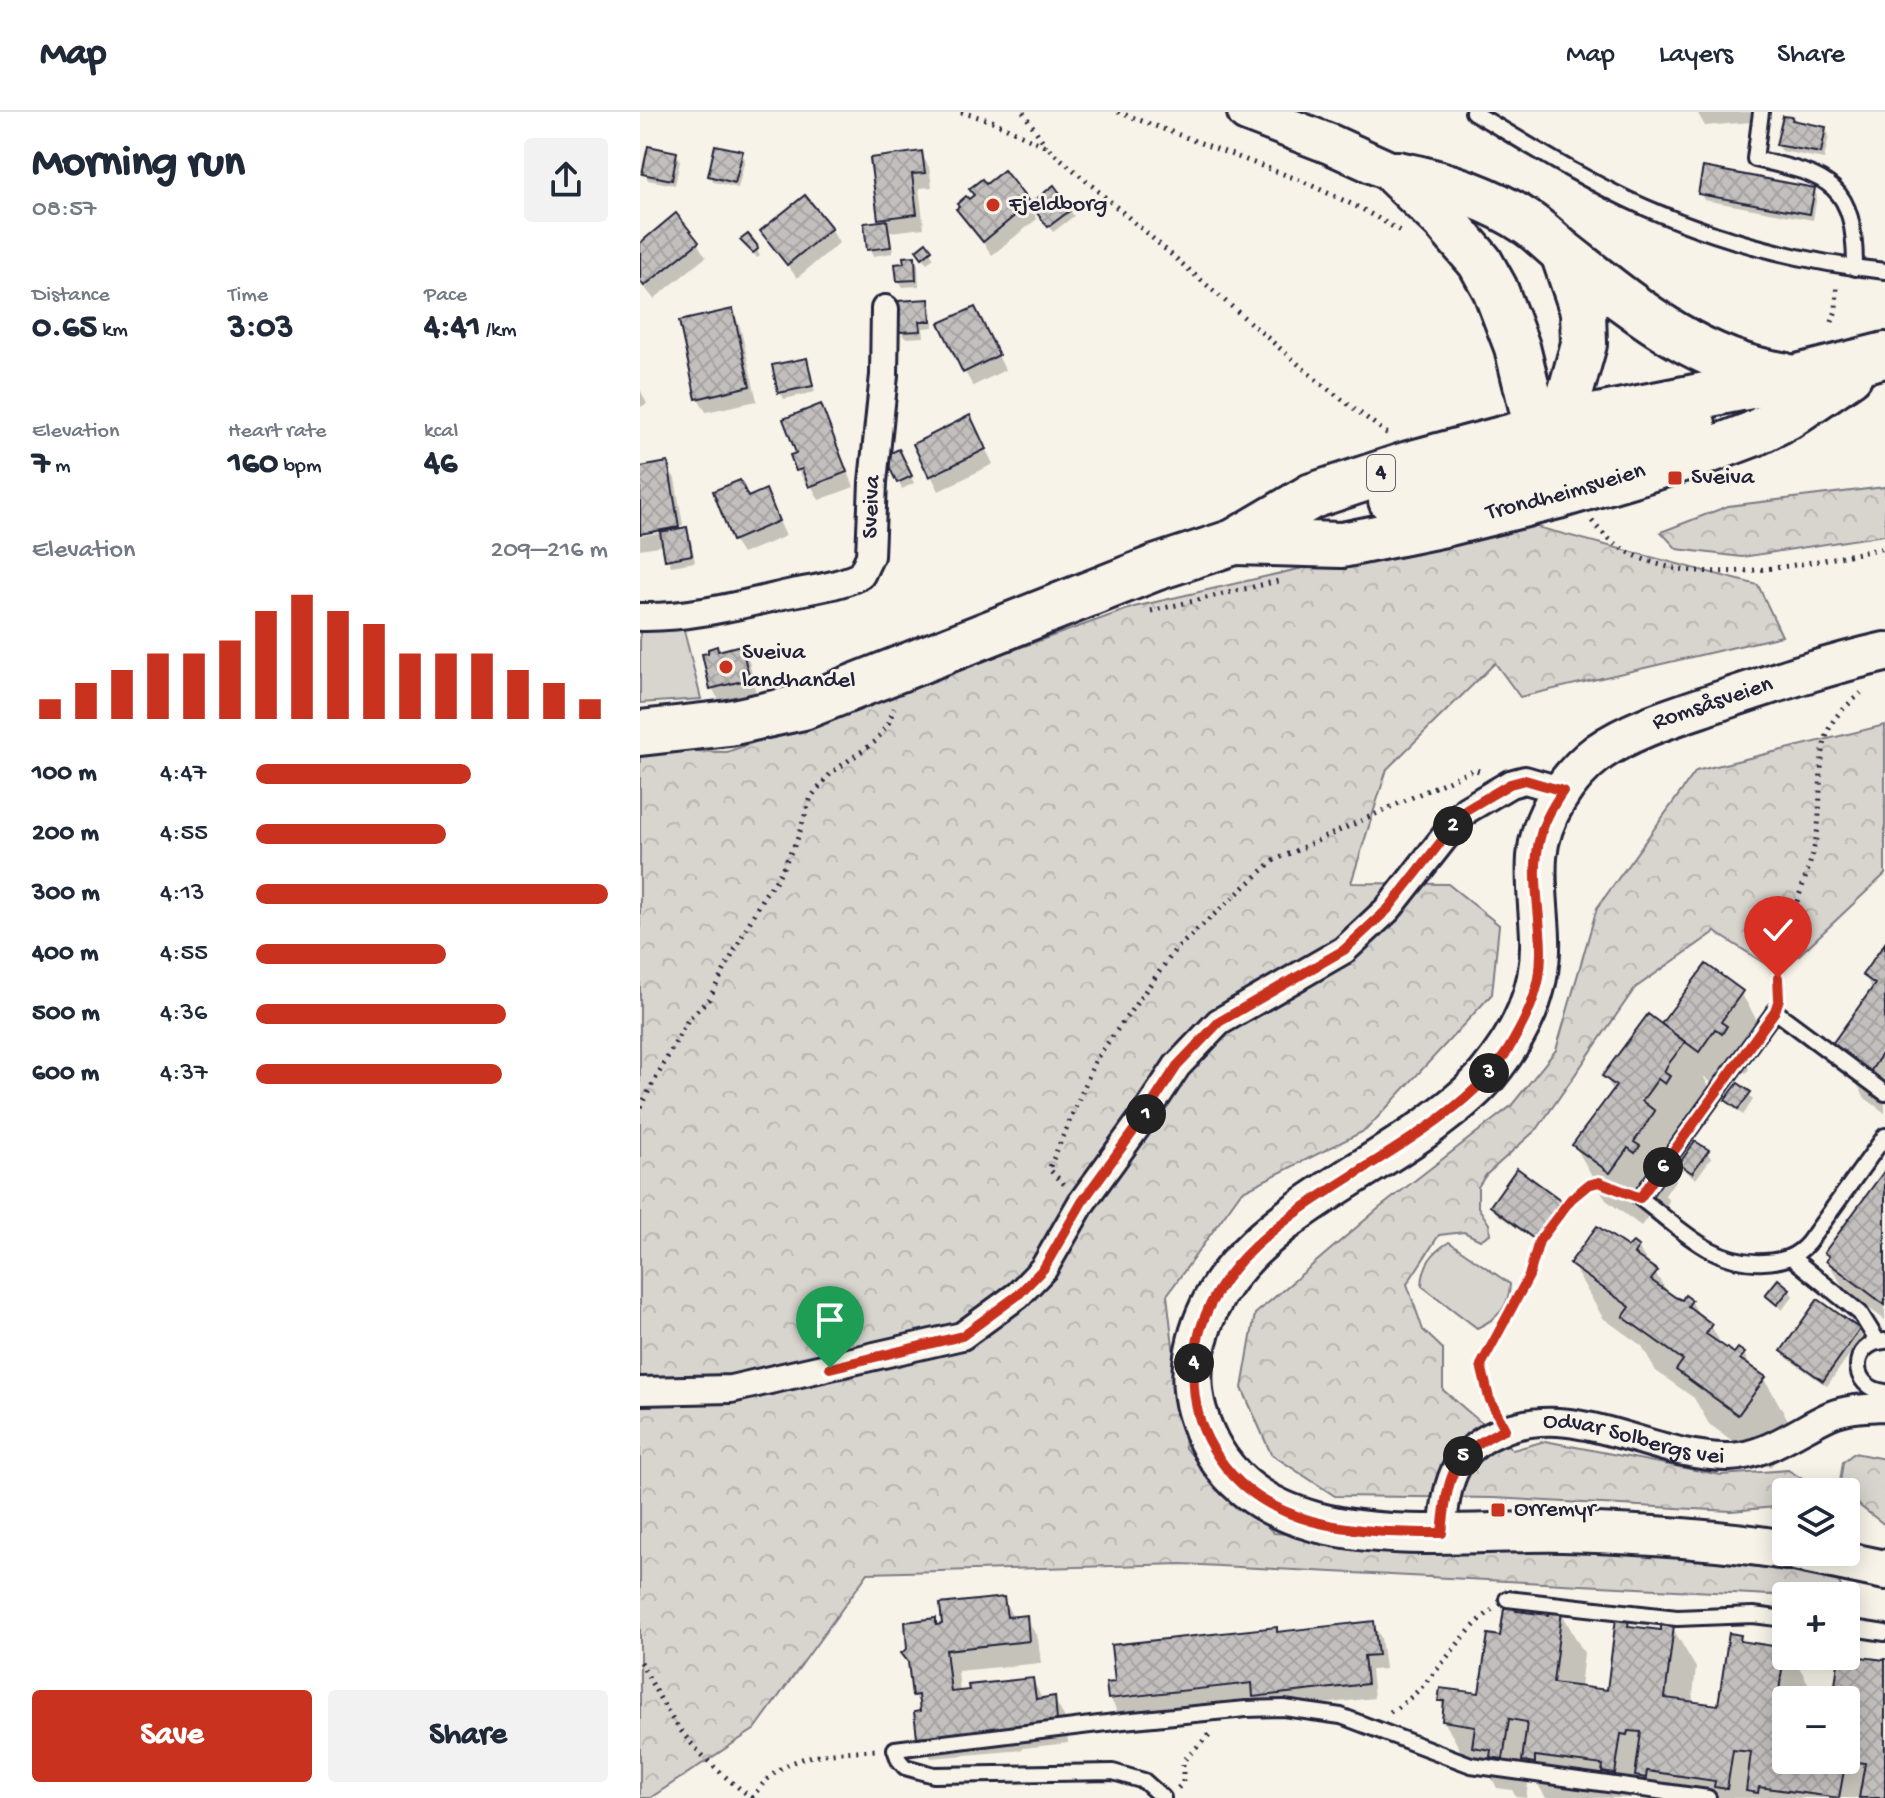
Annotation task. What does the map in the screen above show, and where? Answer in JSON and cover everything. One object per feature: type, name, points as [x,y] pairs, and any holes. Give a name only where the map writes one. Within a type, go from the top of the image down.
[{"type":"highway","points":[[1396,174],[1430,180],[1468,192],[1528,223],[1640,313],[1675,336],[1705,351],[1765,372],[1797,377]]},
{"type":"highway","points":[[1396,174],[1444,220],[1480,262],[1552,436]]},
{"type":"highway","points":[[1552,436],[1581,360],[1584,329],[1578,289],[1563,253]]},
{"type":"highway","name":"Trondheimsveien","points":[[1234,542],[1342,545],[1558,496],[1703,453],[1753,434],[1787,417],[1878,356]]},
{"type":"highway","name":"Trondheimsveien","points":[[640,733],[729,723],[803,707],[1155,568],[1234,542],[1312,496],[1409,464],[1552,436],[1665,401],[1797,377],[1878,356]]},
{"type":"street","points":[[1248,112],[1396,174]]},
{"type":"street","name":"Sveiva","points":[[640,617],[689,614],[734,606],[814,589],[861,575],[870,556],[874,467],[884,375],[885,309]]},
{"type":"street","name":"Romsåsveien","points":[[1563,791],[1580,769],[1601,751],[1631,735],[1790,677],[1885,652]]},
{"type":"street","points":[[640,1391],[731,1389],[962,1336],[1018,1295],[1044,1268],[1082,1202],[1177,1066],[1219,1022],[1344,950],[1388,909],[1466,810],[1510,784],[1525,780],[1563,791],[1540,835],[1537,859],[1539,977],[1532,1004],[1506,1052],[1480,1083],[1448,1112],[1313,1201],[1246,1254],[1208,1309],[1196,1342],[1192,1374],[1196,1407],[1206,1436],[1223,1467],[1248,1492],[1277,1509],[1311,1521],[1397,1533],[1563,1532],[1634,1535],[1772,1549]]},
{"type":"street","name":"Odvar Solbergs vei","points":[[1442,1533],[1446,1489],[1455,1467],[1468,1450],[1483,1439],[1520,1423],[1565,1423],[1689,1451],[1731,1457],[1765,1447],[1833,1414],[1851,1409],[1885,1407]]},
{"type":"street","points":[[1860,1565],[1885,1570]]},
{"type":"lane","points":[[1473,112],[1641,206],[1732,241],[1837,266],[1885,271]]},
{"type":"lane","points":[[1761,112],[1755,159],[1814,174],[1838,192],[1848,208],[1855,235],[1855,268]]},
{"type":"lane","points":[[1885,1093],[1775,1011],[1640,1198],[1713,1253],[1733,1261],[1765,1262],[1791,1257],[1808,1243],[1885,1136]]},
{"type":"lane","points":[[1791,1257],[1860,1313],[1881,1341],[1863,1350],[1858,1366],[1859,1374],[1869,1388],[1885,1392]]},
{"type":"lane","points":[[1507,1599],[1677,1618],[1753,1615],[1772,1617]]},
{"type":"lane","points":[[1860,1629],[1885,1633]]},
{"type":"lane","points":[[1163,1798],[1144,1781],[1113,1772],[934,1775],[905,1767],[895,1749],[1213,1712],[1284,1708],[1341,1716],[1471,1765],[1708,1798]]},
{"type":"path","points":[[961,112],[992,121],[1047,147]]},
{"type":"path","points":[[1023,112],[1047,147],[1320,383],[1393,437]]},
{"type":"path","points":[[1118,112],[1302,181],[1362,209],[1412,239]]},
{"type":"path","points":[[1832,322],[1836,310],[1837,266]]},
{"type":"path","points":[[1589,517],[1610,542],[1622,550],[1659,565],[1686,570],[1755,569],[1885,548]]},
{"type":"path","points":[[1141,614],[1284,580]]},
{"type":"path","points":[[1775,1011],[1779,999],[1778,962],[1781,948],[1815,843],[1826,736],[1835,717],[1865,690]]},
{"type":"path","points":[[640,1107],[689,1018],[709,999],[763,897],[777,879],[797,840],[811,797],[831,773],[876,741],[895,707],[881,713]]},
{"type":"path","points":[[1082,1202],[1049,1169],[1096,1059],[1175,950],[1273,861],[1474,769],[1510,784]]},
{"type":"path","points":[[1505,1429],[1489,1398],[1481,1365],[1529,1276],[1539,1241],[1571,1199],[1588,1185],[1599,1182],[1640,1198]]},
{"type":"path","points":[[1369,1727],[1405,1703],[1465,1634],[1507,1599]]},
{"type":"path","points":[[640,1662],[685,1736],[716,1769],[752,1798],[767,1777],[792,1762],[830,1753],[895,1749]]},
{"type":"path","points":[[1170,1798],[1183,1783],[1183,1761],[1213,1731],[1213,1712]]},
{"type":"green space","points":[[1885,487],[1885,535],[1742,557],[1677,549],[1661,532],[1728,506]]},
{"type":"green space","points":[[1510,520],[1758,585],[1782,636],[1520,697],[1495,663],[1387,769],[1351,883],[1448,884],[1499,925],[1492,994],[1366,1130],[1241,1192],[1167,1295],[1185,1448],[1274,1533],[1772,1563],[1772,1566],[1831,1567],[1839,1582],[1772,1582],[1772,1595],[1182,1564],[868,1573],[755,1729],[650,1798],[640,1798],[640,750],[727,752],[1134,607]]},
{"type":"green space","points":[[680,614],[701,699],[640,703],[640,617]]},
{"type":"green space","points":[[1885,725],[1885,874],[1780,973],[1715,932],[1635,988],[1538,1128],[1486,1175],[1478,1187],[1478,1207],[1489,1224],[1490,1234],[1480,1240],[1464,1232],[1439,1235],[1407,1284],[1423,1330],[1443,1349],[1443,1390],[1513,1450],[1545,1441],[1721,1475],[1788,1470],[1801,1478],[1772,1478],[1772,1507],[1731,1511],[1494,1498],[1335,1496],[1271,1454],[1242,1388],[1255,1314],[1378,1209],[1511,1106],[1556,1050],[1597,908],[1696,771]]},
{"type":"green space","points":[[1449,1242],[1510,1284],[1505,1306],[1477,1328],[1422,1286],[1429,1260]]},
{"type":"green space","points":[[1854,1453],[1885,1459],[1885,1525],[1860,1506],[1860,1478],[1841,1478],[1843,1462]]},
{"type":"building","points":[[1783,116],[1826,127],[1821,153],[1776,145]]},
{"type":"building","points":[[715,145],[743,151],[735,183],[708,176]]},
{"type":"building","points":[[648,146],[677,152],[672,180],[642,174]]},
{"type":"building","points":[[922,151],[925,173],[912,174],[917,214],[878,219],[870,158]]},
{"type":"building","points":[[1703,167],[1815,188],[1810,214],[1698,194]]},
{"type":"building","name":"Fjeldborg","points":[[1004,170],[1030,203],[983,242],[956,209],[959,207],[957,204],[966,196],[969,199],[974,195],[969,189],[982,179],[986,184]]},
{"type":"building","points":[[1054,185],[1072,209],[1048,227],[1030,204]]},
{"type":"building","points":[[805,195],[832,228],[787,265],[760,231]]},
{"type":"building","points":[[676,213],[699,242],[644,286],[640,281],[640,243]]},
{"type":"building","points":[[887,220],[891,247],[867,250],[864,223]]},
{"type":"building","points":[[748,234],[757,245],[758,249],[753,253],[740,240]]},
{"type":"building","points":[[926,242],[932,250],[922,258],[916,250]]},
{"type":"building","points":[[915,256],[916,280],[897,281],[895,264],[904,263],[903,257]]},
{"type":"building","points":[[929,299],[931,321],[920,321],[921,331],[899,332],[897,301]]},
{"type":"building","points":[[975,307],[999,355],[963,373],[939,323]]},
{"type":"building","points":[[733,309],[750,386],[696,399],[679,321]]},
{"type":"building","points":[[807,358],[813,386],[778,393],[772,365]]},
{"type":"building","points":[[821,404],[847,472],[809,487],[802,469],[796,471],[790,455],[796,453],[783,419]]},
{"type":"building","points":[[970,415],[986,449],[929,477],[913,444]]},
{"type":"building","points":[[899,449],[912,476],[897,483],[884,456]]},
{"type":"building","points":[[668,462],[679,527],[640,534],[640,467]]},
{"type":"building","points":[[740,480],[748,497],[766,489],[779,521],[732,541],[713,491]]},
{"type":"building","points":[[687,527],[692,555],[665,560],[660,532]]},
{"type":"building","name":"Sveiva landhandel","points":[[741,645],[750,679],[710,689],[702,654],[717,646],[718,651]]},
{"type":"building","points":[[1885,943],[1885,1049],[1870,1072],[1832,1044],[1875,984],[1862,975]]},
{"type":"building","points":[[1706,964],[1743,991],[1721,1022],[1727,1026],[1722,1034],[1715,1029],[1699,1052],[1661,1024]]},
{"type":"building","points":[[1648,1014],[1685,1042],[1664,1072],[1670,1076],[1665,1084],[1658,1079],[1642,1101],[1655,1111],[1634,1142],[1640,1146],[1635,1153],[1628,1148],[1610,1173],[1572,1145],[1616,1086],[1602,1076]]},
{"type":"building","points":[[1738,1083],[1751,1092],[1738,1109],[1725,1100]]},
{"type":"building","points":[[1695,1141],[1709,1150],[1692,1173],[1679,1164]]},
{"type":"building","points":[[1517,1168],[1562,1201],[1534,1239],[1490,1206]]},
{"type":"building","points":[[1885,1170],[1885,1305],[1826,1261],[1829,1256],[1824,1253]]},
{"type":"building","points":[[1597,1226],[1628,1247],[1633,1242],[1639,1247],[1634,1254],[1658,1271],[1651,1280],[1675,1297],[1682,1300],[1685,1295],[1692,1300],[1688,1306],[1712,1324],[1706,1334],[1734,1353],[1738,1348],[1745,1353],[1740,1359],[1766,1377],[1738,1415],[1676,1370],[1683,1360],[1623,1317],[1630,1307],[1569,1264]]},
{"type":"building","points":[[1778,1279],[1790,1289],[1777,1305],[1765,1295]]},
{"type":"building","points":[[1818,1299],[1860,1329],[1823,1381],[1781,1351]]},
{"type":"building","points":[[1004,1597],[1007,1617],[1027,1615],[1029,1641],[946,1650],[951,1692],[969,1690],[968,1685],[1033,1678],[1036,1699],[1055,1696],[1057,1721],[1012,1726],[1012,1729],[917,1737],[914,1712],[920,1711],[918,1695],[912,1696],[908,1662],[901,1653],[907,1649],[905,1622],[936,1618],[936,1625],[942,1624],[940,1604]]},
{"type":"building","points":[[1505,1602],[1517,1604],[1516,1611],[1549,1615],[1550,1609],[1562,1610],[1553,1683],[1607,1690],[1616,1618],[1629,1619],[1628,1626],[1661,1630],[1661,1624],[1674,1625],[1665,1698],[1718,1705],[1729,1633],[1741,1635],[1740,1641],[1772,1646],[1772,1670],[1782,1670],[1780,1686],[1772,1686],[1772,1774],[1843,1774],[1839,1798],[1759,1787],[1758,1793],[1746,1791],[1751,1752],[1733,1750],[1727,1789],[1714,1787],[1715,1781],[1647,1771],[1646,1778],[1635,1776],[1641,1732],[1621,1734],[1615,1774],[1602,1772],[1603,1765],[1535,1756],[1535,1763],[1522,1761],[1527,1722],[1509,1719],[1503,1759],[1490,1757],[1491,1750],[1472,1747],[1475,1726],[1442,1721],[1444,1701],[1438,1701],[1440,1688],[1479,1693],[1488,1634],[1500,1636]]},
{"type":"building","points":[[1374,1621],[1378,1655],[1364,1656],[1367,1684],[1253,1697],[1252,1683],[1108,1699],[1106,1683],[1115,1682],[1111,1645],[1277,1627],[1277,1632]]},
{"type":"building","points":[[1860,1657],[1885,1660],[1885,1798],[1859,1798],[1865,1763],[1860,1762],[1860,1686],[1835,1686],[1837,1670],[1860,1670]]},
{"type":"place","name":"Fjeldborg","points":[[993,205]]},
{"type":"place","name":"Sveiva","points":[[1675,478]]},
{"type":"place","name":"Sveiva landhandel","points":[[726,667]]},
{"type":"place","name":"Orremyr","points":[[1498,1510]]},
{"type":"route","points":[[830,1368],[962,1336],[1018,1295],[1044,1268],[1082,1202],[1177,1066],[1219,1022],[1344,950],[1388,909],[1466,810],[1510,784],[1525,780],[1539,782],[1563,791],[1540,835],[1537,859],[1539,977],[1532,1004],[1506,1052],[1480,1083],[1448,1112],[1313,1201],[1246,1254],[1208,1309],[1196,1342],[1192,1374],[1196,1407],[1206,1436],[1223,1467],[1248,1492],[1277,1509],[1311,1521],[1397,1533],[1442,1533],[1446,1489],[1455,1467],[1468,1450],[1505,1429],[1489,1398],[1481,1365],[1529,1276],[1539,1241],[1571,1199],[1588,1185],[1599,1182],[1640,1198],[1775,1011],[1779,999],[1778,978]]}]
